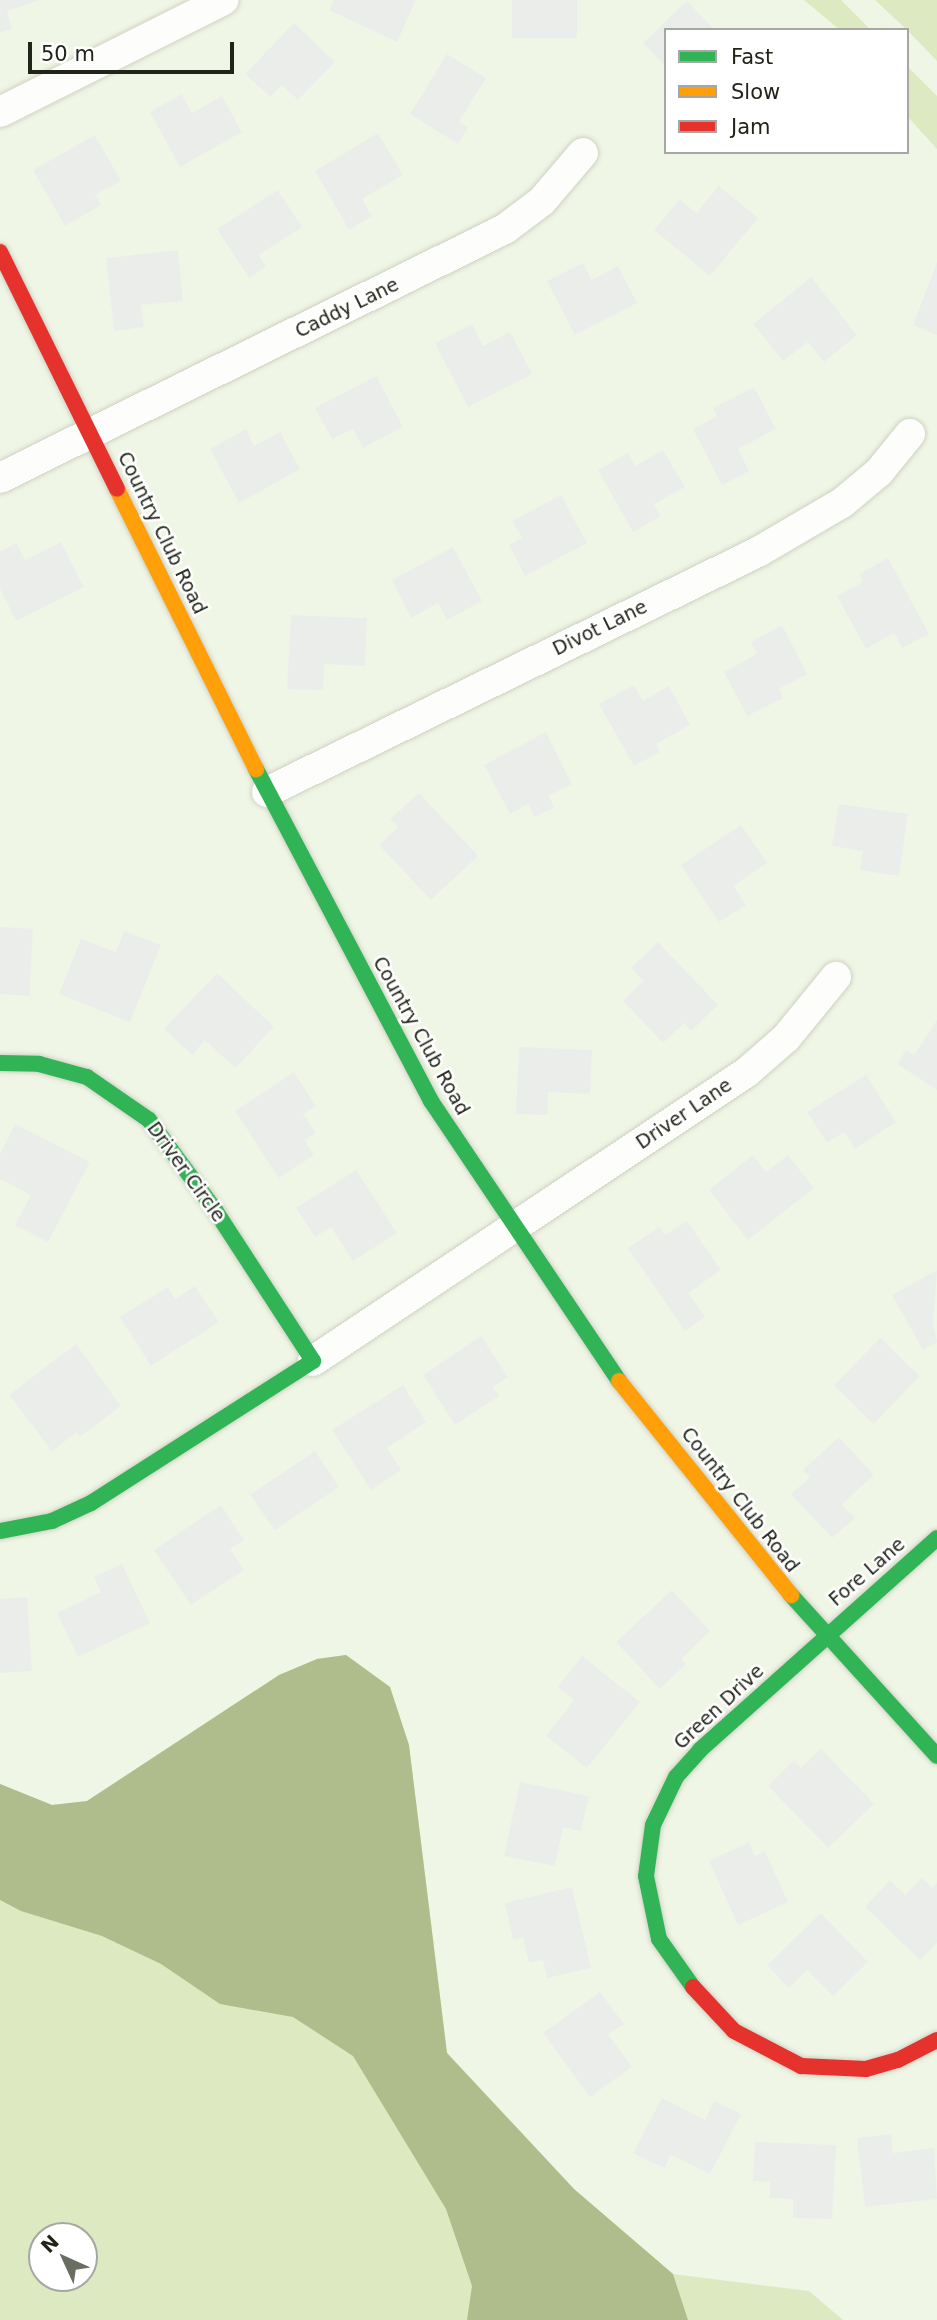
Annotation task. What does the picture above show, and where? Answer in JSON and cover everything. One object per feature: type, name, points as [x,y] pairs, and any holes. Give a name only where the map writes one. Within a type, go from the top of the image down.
[{"type":"street","points":[[0,111],[224,0]]},
{"type":"street","name":"Caddy Lane","points":[[0,478],[505,229],[542,201],[583,153]]},
{"type":"street","name":"Country Club Road","points":[[0,252],[267,792],[431,1101],[513,1229],[630,1395],[755,1556],[825,1637],[937,1756]]},
{"type":"street","name":"Divot Lane","points":[[267,792],[758,552],[842,503],[879,471],[911,434]]},
{"type":"street","name":"Driver Lane","points":[[513,1229],[747,1072],[786,1038],[836,977]]},
{"type":"street","name":"Driver Circle","points":[[0,1063],[39,1064],[87,1077],[149,1120],[215,1210],[313,1362]]},
{"type":"street","points":[[0,1531],[52,1521],[91,1503],[313,1362],[513,1229]]},
{"type":"street","name":"Fore Lane","points":[[825,1637],[937,1538]]},
{"type":"street","name":"Green Drive","points":[[825,1637],[676,1777],[653,1825],[646,1859],[649,1906],[676,1969],[734,2031],[766,2051],[801,2066],[866,2068],[898,2060],[937,2040]]},
{"type":"shaded area","points":[[804,0],[841,0],[869,28],[838,28]]},
{"type":"shaded area","points":[[875,0],[937,0],[937,61],[909,32],[909,28],[905,28]]},
{"type":"shaded area","points":[[909,68],[937,96],[937,149],[909,118]]},
{"type":"shaded area","points":[[346,1655],[390,1687],[409,1745],[447,2053],[574,2189],[673,2274],[809,2291],[843,2320],[0,2320],[0,1784],[52,1805],[87,1801],[279,1675],[317,1659]]},
{"type":"shaded area","points":[[346,1655],[390,1687],[409,1745],[447,2053],[574,2189],[673,2274],[688,2320],[467,2320],[472,2286],[446,2209],[353,2056],[293,2017],[220,2004],[161,1964],[102,1936],[21,1911],[0,1900],[0,1784],[52,1805],[87,1801],[279,1675],[317,1659]]},
{"type":"building","points":[[0,0],[38,1],[7,11],[12,29],[0,33]]},
{"type":"building","points":[[334,0],[416,0],[397,42],[329,10]]},
{"type":"building","points":[[512,0],[577,0],[577,38],[512,38]]},
{"type":"building","points":[[687,1],[713,28],[664,28],[664,65],[643,43]]},
{"type":"building","points":[[294,23],[335,62],[298,100],[282,85],[270,97],[245,74]]},
{"type":"building","points":[[447,54],[486,78],[459,122],[468,127],[458,144],[410,114]]},
{"type":"building","points":[[182,94],[192,113],[222,96],[242,132],[180,167],[150,112]]},
{"type":"building","points":[[378,133],[403,175],[362,199],[372,216],[349,230],[315,171]]},
{"type":"building","points":[[95,135],[121,181],[95,195],[101,205],[65,226],[33,170]]},
{"type":"building","points":[[719,186],[758,218],[710,276],[654,230],[680,199],[696,213]]},
{"type":"building","points":[[278,190],[302,227],[259,255],[266,267],[249,278],[217,229]]},
{"type":"building","points":[[178,250],[183,301],[141,305],[144,327],[114,331],[106,258]]},
{"type":"building","points":[[937,262],[937,335],[913,325]]},
{"type":"building","points":[[583,263],[592,280],[618,266],[637,303],[575,335],[547,281]]},
{"type":"building","points":[[811,277],[857,335],[824,362],[808,342],[783,361],[753,324]]},
{"type":"building","points":[[472,324],[483,346],[510,332],[532,374],[468,407],[435,343]]},
{"type":"building","points":[[376,376],[403,427],[363,448],[353,429],[332,439],[315,408]]},
{"type":"building","points":[[754,387],[776,429],[738,449],[749,471],[722,485],[693,429],[717,416],[713,408]]},
{"type":"building","points":[[246,429],[254,446],[280,432],[300,469],[239,503],[210,449]]},
{"type":"building","points":[[663,450],[685,487],[654,504],[661,516],[633,532],[598,470],[628,453],[635,466]]},
{"type":"building","points":[[561,495],[587,543],[525,576],[509,545],[522,538],[512,521]]},
{"type":"building","points":[[61,542],[84,587],[16,621],[0,589],[0,552],[16,543],[25,560]]},
{"type":"building","points":[[453,547],[482,601],[447,620],[438,603],[411,618],[392,580]]},
{"type":"building","points":[[888,558],[929,634],[902,648],[894,633],[866,649],[837,596],[863,582],[859,574]]},
{"type":"building","points":[[291,615],[367,618],[365,666],[324,664],[323,690],[287,689]]},
{"type":"building","points":[[782,625],[807,674],[779,689],[783,698],[747,716],[724,672],[757,654],[751,642]]},
{"type":"building","points":[[634,685],[643,701],[669,686],[690,725],[656,744],[660,752],[634,766],[599,704]]},
{"type":"building","points":[[546,732],[572,784],[549,796],[554,807],[535,817],[528,804],[510,814],[484,765]]},
{"type":"building","points":[[419,793],[478,856],[431,900],[379,845],[398,827],[390,819]]},
{"type":"building","points":[[839,804],[908,814],[899,876],[860,870],[863,851],[832,846]]},
{"type":"building","points":[[741,825],[767,863],[734,886],[746,905],[719,922],[681,865]]},
{"type":"building","points":[[0,927],[33,929],[29,996],[0,994]]},
{"type":"building","points":[[124,931],[161,945],[130,1022],[59,994],[81,939],[116,952]]},
{"type":"building","points":[[658,942],[718,1005],[691,1031],[684,1023],[663,1043],[623,1001],[643,981],[631,968]]},
{"type":"building","points":[[217,973],[274,1027],[235,1068],[205,1040],[192,1055],[164,1029]]},
{"type":"building","points":[[937,1020],[937,1090],[897,1064],[906,1050],[914,1055]]},
{"type":"building","points":[[519,1047],[592,1050],[590,1094],[548,1092],[547,1115],[516,1114]]},
{"type":"building","points":[[294,1072],[316,1106],[303,1114],[316,1133],[304,1140],[314,1155],[279,1178],[235,1111]]},
{"type":"building","points":[[866,1075],[896,1122],[855,1149],[844,1132],[827,1143],[807,1112]]},
{"type":"building","points":[[15,1124],[90,1162],[48,1242],[15,1225],[31,1195],[0,1179],[0,1154]]},
{"type":"building","points":[[753,1155],[766,1172],[788,1155],[814,1188],[748,1240],[709,1190]]},
{"type":"building","points":[[356,1170],[397,1233],[353,1261],[331,1227],[315,1237],[296,1208]]},
{"type":"building","points":[[687,1221],[721,1270],[688,1293],[705,1317],[685,1331],[628,1248],[659,1227],[665,1235]]},
{"type":"building","points":[[937,1270],[933,1322],[937,1342],[923,1350],[892,1295]]},
{"type":"building","points":[[195,1286],[219,1322],[151,1366],[120,1317],[168,1287],[175,1299]]},
{"type":"building","points":[[481,1336],[508,1377],[493,1387],[499,1396],[455,1425],[423,1375]]},
{"type":"building","points":[[880,1338],[920,1376],[874,1424],[834,1385]]},
{"type":"building","points":[[76,1344],[121,1406],[80,1437],[77,1432],[52,1451],[9,1395]]},
{"type":"building","points":[[403,1385],[426,1422],[387,1448],[401,1470],[371,1490],[332,1430]]},
{"type":"building","points":[[839,1437],[874,1475],[842,1504],[855,1518],[832,1538],[791,1494],[810,1477],[803,1470]]},
{"type":"building","points":[[315,1451],[339,1487],[274,1530],[250,1495]]},
{"type":"building","points":[[221,1505],[244,1540],[230,1549],[244,1570],[191,1605],[154,1550]]},
{"type":"building","points":[[122,1564],[150,1623],[78,1657],[57,1613],[101,1592],[94,1577]]},
{"type":"building","points":[[672,1590],[710,1631],[681,1659],[686,1664],[660,1689],[616,1642]]},
{"type":"building","points":[[27,1597],[32,1671],[0,1673],[0,1599]]},
{"type":"building","points":[[582,1656],[640,1702],[587,1768],[546,1736],[574,1700],[558,1687]]},
{"type":"building","points":[[821,1749],[874,1804],[828,1848],[768,1786],[794,1760],[801,1768]]},
{"type":"building","points":[[520,1782],[589,1796],[581,1831],[563,1827],[555,1866],[504,1856]]},
{"type":"building","points":[[749,1842],[755,1856],[765,1851],[788,1902],[738,1925],[709,1861]]},
{"type":"building","points":[[922,1878],[932,1888],[937,1883],[937,1943],[920,1960],[865,1907],[890,1880],[905,1895]]},
{"type":"building","points":[[572,1887],[591,1968],[547,1978],[543,1960],[529,1963],[523,1937],[513,1940],[505,1903]]},
{"type":"building","points":[[821,1913],[868,1962],[833,1996],[807,1970],[789,1988],[767,1965]]},
{"type":"building","points":[[600,1992],[624,2024],[608,2034],[632,2067],[590,2097],[543,2033]]},
{"type":"building","points":[[662,2098],[705,2120],[714,2101],[741,2114],[710,2174],[671,2155],[664,2168],[633,2153]]},
{"type":"building","points":[[891,2134],[893,2153],[934,2148],[937,2199],[865,2207],[857,2138]]},
{"type":"building","points":[[755,2142],[836,2145],[832,2219],[793,2218],[793,2199],[769,2198],[770,2182],[753,2181]]},
{"type":"traffic: fast","points":[[256,769],[431,1101],[619,1381]]},
{"type":"traffic: fast","points":[[0,1063],[39,1064],[87,1077],[149,1120],[215,1210],[313,1361],[91,1503],[52,1521],[0,1531]]},
{"type":"traffic: fast","points":[[693,1987],[659,1939],[646,1876],[653,1825],[676,1777],[700,1750],[937,1538]]},
{"type":"traffic: fast","points":[[791,1595],[937,1756]]},
{"type":"traffic: slow","points":[[117,489],[256,769]]},
{"type":"traffic: slow","points":[[619,1381],[791,1595]]},
{"type":"traffic: jam","points":[[0,252],[117,489]]},
{"type":"traffic: jam","points":[[693,1987],[734,2031],[801,2066],[866,2069],[898,2060],[937,2040]]}]
